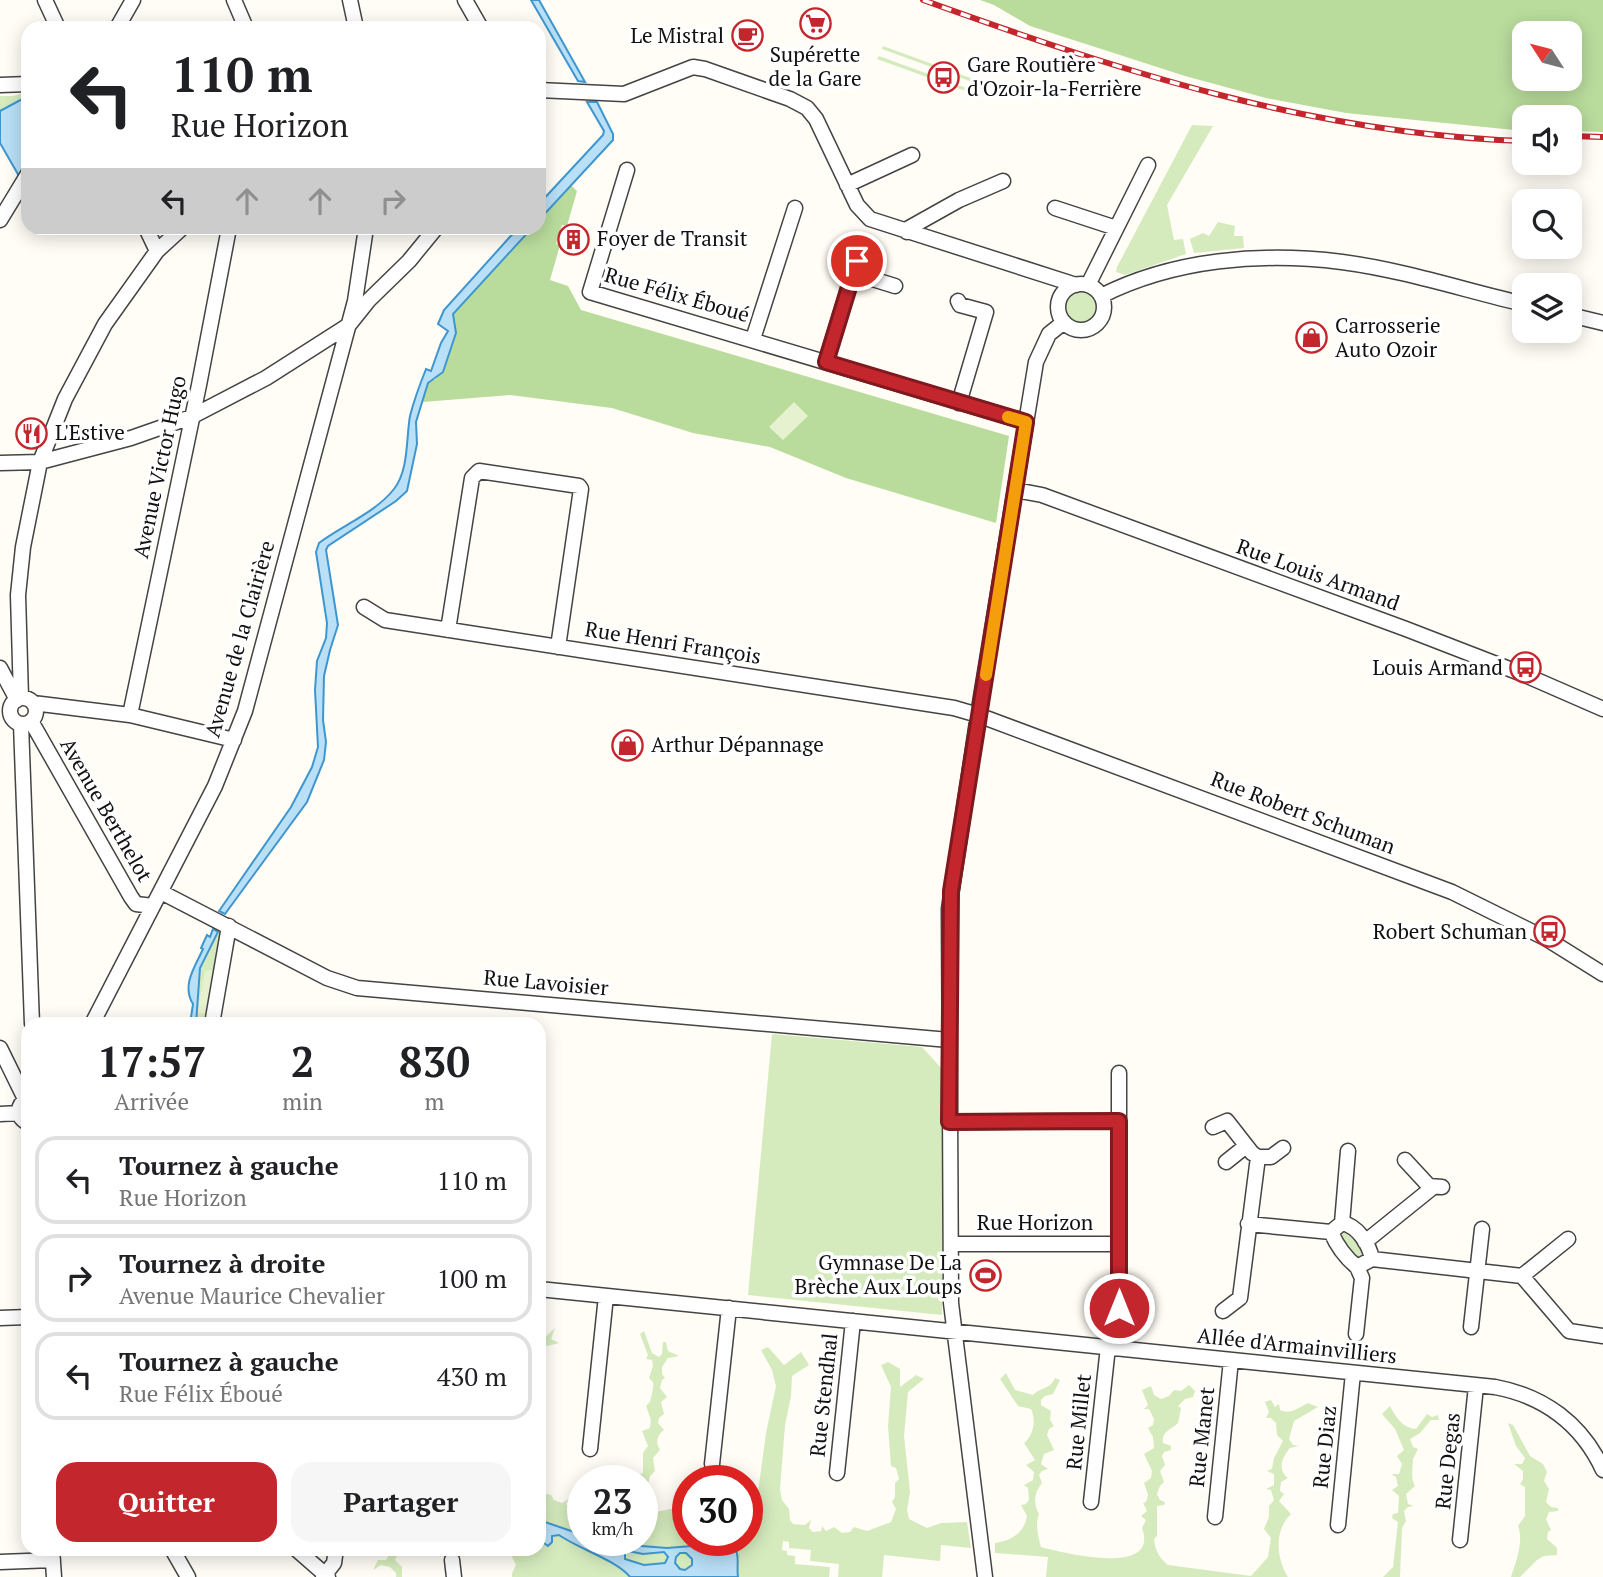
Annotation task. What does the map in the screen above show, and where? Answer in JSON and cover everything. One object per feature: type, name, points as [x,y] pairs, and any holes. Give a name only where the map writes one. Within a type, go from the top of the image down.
[{"type":"street","points":[[45,0],[55,21]]},
{"type":"street","points":[[121,21],[133,0]]},
{"type":"street","points":[[234,0],[243,21]]},
{"type":"street","points":[[350,0],[354,21]]},
{"type":"street","points":[[465,0],[477,21]]},
{"type":"street","points":[[546,90],[624,94],[688,68],[705,69],[790,99],[807,108],[816,119],[864,214],[877,223],[1082,285],[1101,296],[1104,310],[1097,324],[1091,328],[1076,330],[1064,322],[1049,287],[1037,272]]},
{"type":"street","points":[[0,85],[21,85]]},
{"type":"street","points":[[847,185],[912,155]]},
{"type":"street","points":[[1058,306],[1064,292],[1082,285],[1116,228],[1148,165]]},
{"type":"street","name":"Rue Félix Éboué","points":[[627,170],[590,292],[1026,422]]},
{"type":"street","points":[[907,232],[909,228],[942,209],[1003,181]]},
{"type":"street","points":[[0,220],[21,186]]},
{"type":"street","name":"Rue Félix Éboué","points":[[753,339],[795,208]]},
{"type":"street","points":[[1055,208],[1116,228]]},
{"type":"street","points":[[149,235],[157,251]]},
{"type":"street","points":[[23,700],[18,595],[23,547],[40,462],[65,399],[88,352],[157,251],[174,235]]},
{"type":"street","name":"Avenue Victor Hugo","points":[[130,715],[228,235]]},
{"type":"street","name":"Avenue de la Clairière","points":[[96,1017],[215,786],[234,740],[253,684],[349,325],[358,287],[365,235]]},
{"type":"street","points":[[0,463],[40,462],[131,439],[191,417],[266,378],[349,325],[369,300],[402,270],[430,235]]},
{"type":"street","points":[[1101,296],[1146,276],[1192,265],[1249,259],[1303,259],[1362,266],[1512,301]]},
{"type":"street","points":[[826,362],[855,267],[895,286]]},
{"type":"street","points":[[958,302],[960,305],[986,312],[959,403]]},
{"type":"street","points":[[1582,318],[1603,323]]},
{"type":"street","points":[[985,1577],[953,1331],[949,1122],[950,899],[1026,422],[1040,352],[1049,334],[1064,322]]},
{"type":"street","points":[[449,630],[472,478],[479,471],[579,486],[581,489],[558,646]]},
{"type":"street","name":"Rue Louis Armand","points":[[1016,490],[1042,495],[1406,629],[1525,675],[1603,709]]},
{"type":"street","name":"Rue Henri François","points":[[364,607],[385,620],[954,708],[978,715]]},
{"type":"street","points":[[0,668],[23,700],[35,710],[15,721]]},
{"type":"street","points":[[32,1017],[15,721],[11,705],[23,700],[130,715],[234,740]]},
{"type":"street","name":"Rue Robert Schuman","points":[[978,715],[1452,892],[1548,939],[1603,974]]},
{"type":"street","name":"Avenue Berthelot","points":[[15,721],[136,904],[153,906]]},
{"type":"street","name":"Rue Lavoisier","points":[[161,892],[327,978],[357,988],[950,1040]]},
{"type":"street","points":[[213,1017],[229,926]]},
{"type":"street","points":[[0,1048],[21,1098]]},
{"type":"street","name":"Rue Horizon","points":[[1119,1073],[1119,1308]]},
{"type":"street","points":[[0,1114],[21,1109]]},
{"type":"street","points":[[949,1122],[1119,1121]]},
{"type":"street","points":[[1213,1127],[1227,1121],[1258,1157],[1271,1157],[1283,1148]]},
{"type":"street","points":[[1226,1162],[1246,1146]]},
{"type":"street","points":[[1348,1151],[1335,1242],[1357,1266],[1362,1278],[1356,1334]]},
{"type":"street","points":[[1223,1311],[1240,1298],[1258,1157]]},
{"type":"street","points":[[1365,1242],[1437,1188],[1405,1160]]},
{"type":"street","points":[[1248,1224],[1337,1227],[1349,1224],[1365,1242],[1372,1259]]},
{"type":"street","points":[[1471,1327],[1482,1229]]},
{"type":"street","points":[[1522,1276],[1568,1239]]},
{"type":"street","name":"Rue Horizon","points":[[951,1244],[1119,1244]]},
{"type":"street","points":[[1357,1266],[1372,1259],[1522,1276],[1569,1331],[1603,1336]]},
{"type":"street","name":"Allée d'Armainvilliers","points":[[546,1290],[1517,1392],[1554,1410],[1578,1431],[1594,1451],[1603,1470]]},
{"type":"street","points":[[590,1449],[606,1296]]},
{"type":"street","points":[[712,1464],[729,1308]]},
{"type":"street","points":[[0,1318],[21,1317]]},
{"type":"street","name":"Rue Stendhal","points":[[837,1473],[853,1321]]},
{"type":"street","name":"Rue Millet","points":[[1091,1502],[1108,1347]]},
{"type":"street","name":"Rue Manet","points":[[1215,1517],[1231,1360]]},
{"type":"street","name":"Rue Diaz","points":[[1338,1525],[1353,1373]]},
{"type":"street","name":"Rue Degas","points":[[1460,1540],[1476,1386]]},
{"type":"street","points":[[0,1562],[45,1556]]},
{"type":"street","points":[[53,1556],[54,1577]]},
{"type":"street","points":[[176,1556],[188,1577]]},
{"type":"street","points":[[304,1556],[325,1576],[334,1563],[335,1556]]},
{"type":"street","points":[[452,1560],[454,1577]]},
{"type":"green space","points":[[980,0],[1603,0],[1603,132],[1582,131],[1582,105],[1512,105],[1512,130],[1346,113],[1266,98],[1185,76],[1030,26]]},
{"type":"green space","points":[[883,46],[976,80],[975,83],[882,49]]},
{"type":"green space","points":[[879,56],[972,90],[971,93],[877,59]]},
{"type":"green space","points":[[21,94],[21,100],[0,111],[0,96]]},
{"type":"green space","points":[[1192,125],[1213,126],[1167,205],[1174,240],[1183,239],[1186,254],[1125,275],[1116,272],[1117,267]]},
{"type":"green space","points":[[571,185],[577,191],[567,226],[562,225],[556,244],[560,245],[550,280],[568,286],[581,310],[1009,436],[996,523],[846,478],[770,447],[693,433],[612,408],[510,395],[423,402],[427,383],[436,379],[456,333],[453,314],[526,235],[546,235],[546,212]]},
{"type":"green space","points":[[1218,222],[1235,226],[1234,236],[1243,236],[1244,248],[1194,253],[1190,239],[1203,233],[1209,236]]},
{"type":"green space","points":[[1081,292],[1092,296],[1096,307],[1092,318],[1081,322],[1070,318],[1066,307],[1070,296]]},
{"type":"green space","points":[[794,402],[808,416],[783,440],[769,427]]},
{"type":"green space","points":[[219,932],[204,1017],[196,1017],[200,968]]},
{"type":"green space","points":[[213,970],[205,1014],[197,1013],[205,971]]},
{"type":"green space","points":[[772,1034],[922,1047],[942,1069],[942,1315],[748,1295]]},
{"type":"green space","points":[[1343,1231],[1348,1232],[1362,1250],[1361,1257],[1357,1258],[1338,1236]]},
{"type":"green space","points":[[555,1328],[551,1339],[559,1343],[546,1346],[546,1336]]},
{"type":"green space","points":[[644,1331],[652,1353],[659,1357],[662,1354],[663,1342],[666,1342],[668,1351],[679,1356],[668,1358],[662,1367],[665,1378],[660,1388],[667,1397],[661,1402],[664,1414],[658,1423],[664,1430],[658,1439],[660,1450],[653,1458],[654,1465],[643,1465],[643,1453],[648,1446],[642,1431],[650,1428],[651,1420],[646,1406],[650,1402],[653,1385],[649,1378],[652,1360],[646,1359],[648,1355],[640,1334]]},
{"type":"green space","points":[[768,1347],[784,1365],[801,1352],[809,1365],[792,1376],[785,1425],[780,1489],[793,1524],[805,1525],[811,1520],[809,1528],[813,1532],[821,1531],[822,1526],[826,1531],[834,1527],[842,1533],[850,1532],[854,1527],[867,1531],[891,1522],[896,1509],[892,1502],[895,1497],[895,1483],[899,1479],[896,1468],[891,1466],[888,1426],[891,1387],[881,1365],[888,1362],[900,1369],[900,1387],[916,1375],[924,1379],[908,1392],[904,1436],[910,1492],[907,1510],[909,1519],[927,1528],[941,1523],[967,1522],[971,1548],[941,1545],[940,1561],[884,1555],[882,1577],[838,1577],[839,1564],[810,1561],[811,1550],[789,1548],[789,1542],[783,1541],[782,1550],[787,1551],[787,1555],[795,1556],[795,1564],[830,1567],[829,1577],[512,1577],[516,1565],[513,1556],[546,1556],[546,1494],[562,1503],[567,1500],[567,1556],[658,1556],[658,1512],[672,1509],[672,1556],[763,1556],[762,1465],[776,1386],[772,1370],[761,1350]]},
{"type":"green space","points":[[1006,1373],[1015,1390],[1033,1395],[1050,1385],[1055,1378],[1060,1380],[1053,1394],[1041,1400],[1041,1405],[1051,1411],[1050,1420],[1054,1426],[1049,1429],[1047,1435],[1054,1450],[1044,1454],[1041,1464],[1048,1469],[1039,1475],[1042,1483],[1035,1498],[1041,1547],[1088,1557],[1107,1558],[1124,1557],[1137,1552],[1144,1543],[1142,1528],[1146,1520],[1141,1516],[1147,1511],[1143,1503],[1148,1495],[1144,1483],[1151,1478],[1152,1471],[1144,1454],[1154,1448],[1153,1437],[1148,1428],[1153,1425],[1154,1419],[1149,1409],[1144,1409],[1148,1405],[1142,1390],[1151,1386],[1154,1395],[1161,1399],[1174,1390],[1181,1391],[1189,1385],[1195,1391],[1193,1397],[1185,1399],[1178,1406],[1181,1408],[1178,1423],[1165,1433],[1163,1439],[1163,1443],[1171,1446],[1171,1450],[1164,1452],[1162,1456],[1165,1465],[1160,1471],[1164,1482],[1157,1494],[1160,1500],[1165,1502],[1164,1505],[1157,1506],[1155,1547],[1168,1565],[1251,1576],[1268,1557],[1271,1538],[1264,1529],[1269,1517],[1269,1506],[1274,1500],[1271,1490],[1266,1489],[1274,1485],[1274,1474],[1267,1471],[1272,1469],[1274,1458],[1283,1441],[1277,1435],[1276,1423],[1271,1418],[1266,1418],[1269,1412],[1265,1402],[1271,1400],[1275,1407],[1279,1404],[1280,1410],[1287,1412],[1308,1403],[1318,1407],[1294,1421],[1289,1439],[1293,1445],[1299,1446],[1290,1448],[1282,1463],[1288,1478],[1281,1482],[1280,1491],[1284,1494],[1279,1501],[1291,1514],[1279,1536],[1279,1553],[1288,1577],[1046,1577],[1048,1557],[995,1553],[995,1543],[1016,1535],[1023,1527],[1027,1516],[1021,1505],[1029,1500],[1028,1488],[1024,1485],[1033,1480],[1034,1472],[1026,1465],[1035,1460],[1024,1443],[1032,1432],[1033,1413],[1031,1409],[1018,1406],[1000,1379]]},
{"type":"green space","points":[[1390,1406],[1400,1422],[1407,1427],[1416,1429],[1427,1414],[1432,1417],[1438,1415],[1439,1420],[1431,1420],[1420,1433],[1410,1439],[1413,1447],[1418,1449],[1413,1459],[1412,1476],[1415,1486],[1406,1494],[1408,1504],[1414,1506],[1404,1511],[1406,1521],[1402,1528],[1400,1577],[1383,1577],[1393,1567],[1398,1522],[1392,1518],[1393,1514],[1398,1513],[1399,1496],[1392,1490],[1398,1486],[1396,1477],[1391,1474],[1399,1474],[1402,1464],[1397,1456],[1404,1450],[1395,1429],[1382,1414]]},
{"type":"green space","points":[[1508,1423],[1513,1425],[1530,1456],[1543,1464],[1547,1472],[1544,1481],[1549,1489],[1546,1502],[1551,1507],[1558,1508],[1558,1511],[1549,1512],[1546,1519],[1551,1530],[1547,1539],[1557,1548],[1557,1555],[1544,1556],[1537,1560],[1520,1577],[1511,1577],[1520,1545],[1518,1526],[1525,1516],[1525,1487],[1520,1484],[1523,1471],[1514,1464],[1522,1464],[1525,1458],[1516,1446]]},
{"type":"green space","points":[[388,1556],[397,1556],[395,1560],[402,1567],[402,1577],[396,1577],[390,1567],[381,1565],[373,1570],[378,1560],[386,1560]]},
{"type":"water","points":[[531,0],[539,0],[585,82],[578,81],[546,26],[546,21],[543,21]]},
{"type":"water","points":[[21,100],[19,176],[0,143],[0,111]]},
{"type":"water","points":[[587,102],[597,102],[613,134],[613,140],[546,212],[546,196],[604,131]]},
{"type":"water","points":[[512,235],[526,235],[453,314],[456,333],[443,372],[428,383],[416,422],[417,444],[407,491],[326,550],[338,625],[324,676],[324,760],[307,802],[225,914],[219,911],[291,807],[312,767],[318,747],[315,690],[317,661],[326,638],[327,623],[316,552],[319,543],[368,512],[394,489],[399,481],[405,463],[410,416],[417,392],[426,369],[431,371],[448,331],[438,324],[444,310]]},
{"type":"water","points":[[213,929],[218,932],[200,968],[196,1017],[191,1017],[193,1004],[189,982],[207,935],[210,937]]},
{"type":"water","points":[[546,1522],[567,1530],[567,1540],[559,1535],[552,1536],[552,1542],[548,1546],[546,1545]]},
{"type":"water","points":[[658,1547],[672,1548],[672,1556],[677,1556],[675,1563],[685,1570],[692,1565],[689,1556],[737,1556],[738,1577],[630,1577],[616,1565],[598,1556],[625,1556],[625,1559],[644,1565],[665,1563],[668,1557],[664,1552],[658,1553]]},
{"type":"railway","points":[[923,0],[1144,74],[1293,112],[1368,126],[1445,136],[1512,140]]},
{"type":"railway","points":[[1582,136],[1603,137]]},
{"type":"slow traffic","points":[[986,675],[1026,422],[1008,417]]},
{"type":"place","name":"Supérette de la Gare","points":[[815,23]]},
{"type":"place","name":"Le Mistral","points":[[747,36]]},
{"type":"place","name":"Gare Routière d'Ozoir-la-Ferrière","points":[[944,77]]},
{"type":"place","name":"Foyer de Transit","points":[[574,239]]},
{"type":"place","name":"Carrosserie Auto Ozoir","points":[[1312,338]]},
{"type":"place","name":"L'Estive","points":[[32,433]]},
{"type":"place","name":"Louis Armand","points":[[1526,668]]},
{"type":"place","name":"Arthur Dépannage","points":[[628,745]]},
{"type":"place","name":"Robert Schuman","points":[[1550,932]]},
{"type":"place","name":"Gymnase De La Brèche Aux Loups","points":[[985,1275]]},
{"type":"route","points":[[857,261],[826,362],[1026,422],[949,909],[949,1122],[1119,1121],[1119,1308]]}]
